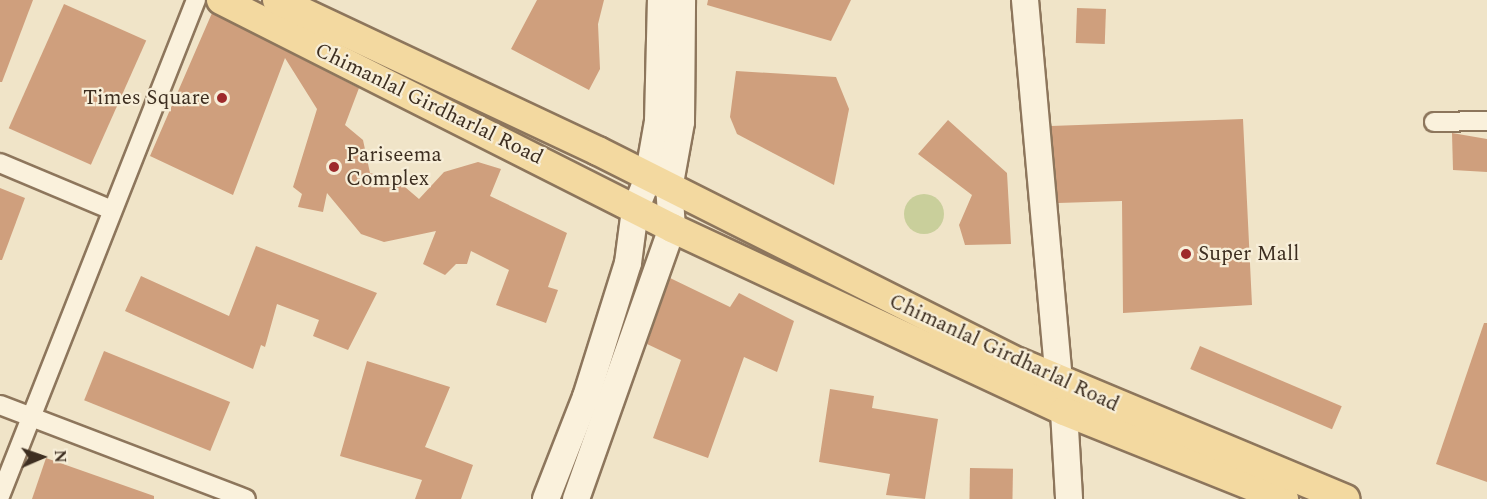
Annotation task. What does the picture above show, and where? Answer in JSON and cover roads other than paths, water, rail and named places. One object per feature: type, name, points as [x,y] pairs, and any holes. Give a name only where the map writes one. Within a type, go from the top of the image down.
[{"type":"main road","name":"Chimanlal Girdharlal Road","points":[[221,0],[672,228],[1064,411],[1284,499]]},
{"type":"main road","name":"Chimanlal Girdharlal Road","points":[[277,0],[1059,380],[1346,499]]},
{"type":"main road","points":[[576,499],[672,228],[659,184],[661,0]]},
{"type":"main road","points":[[546,499],[586,397],[628,263],[636,210],[659,184],[681,122],[682,0]]},
{"type":"main road","points":[[1025,0],[1059,380]]},
{"type":"main road","points":[[1064,411],[1069,499]]},
{"type":"street","points":[[0,496],[29,416],[196,0]]},
{"type":"street","points":[[1434,122],[1487,121]]},
{"type":"street","points":[[0,163],[112,210]]},
{"type":"street","points":[[0,405],[246,499]]},
{"type":"place","name":"Times Square","points":[[222,98]]},
{"type":"place","name":"Pariseema Complex","points":[[334,167]]},
{"type":"place","name":"Super Mall","points":[[1186,254]]}]
